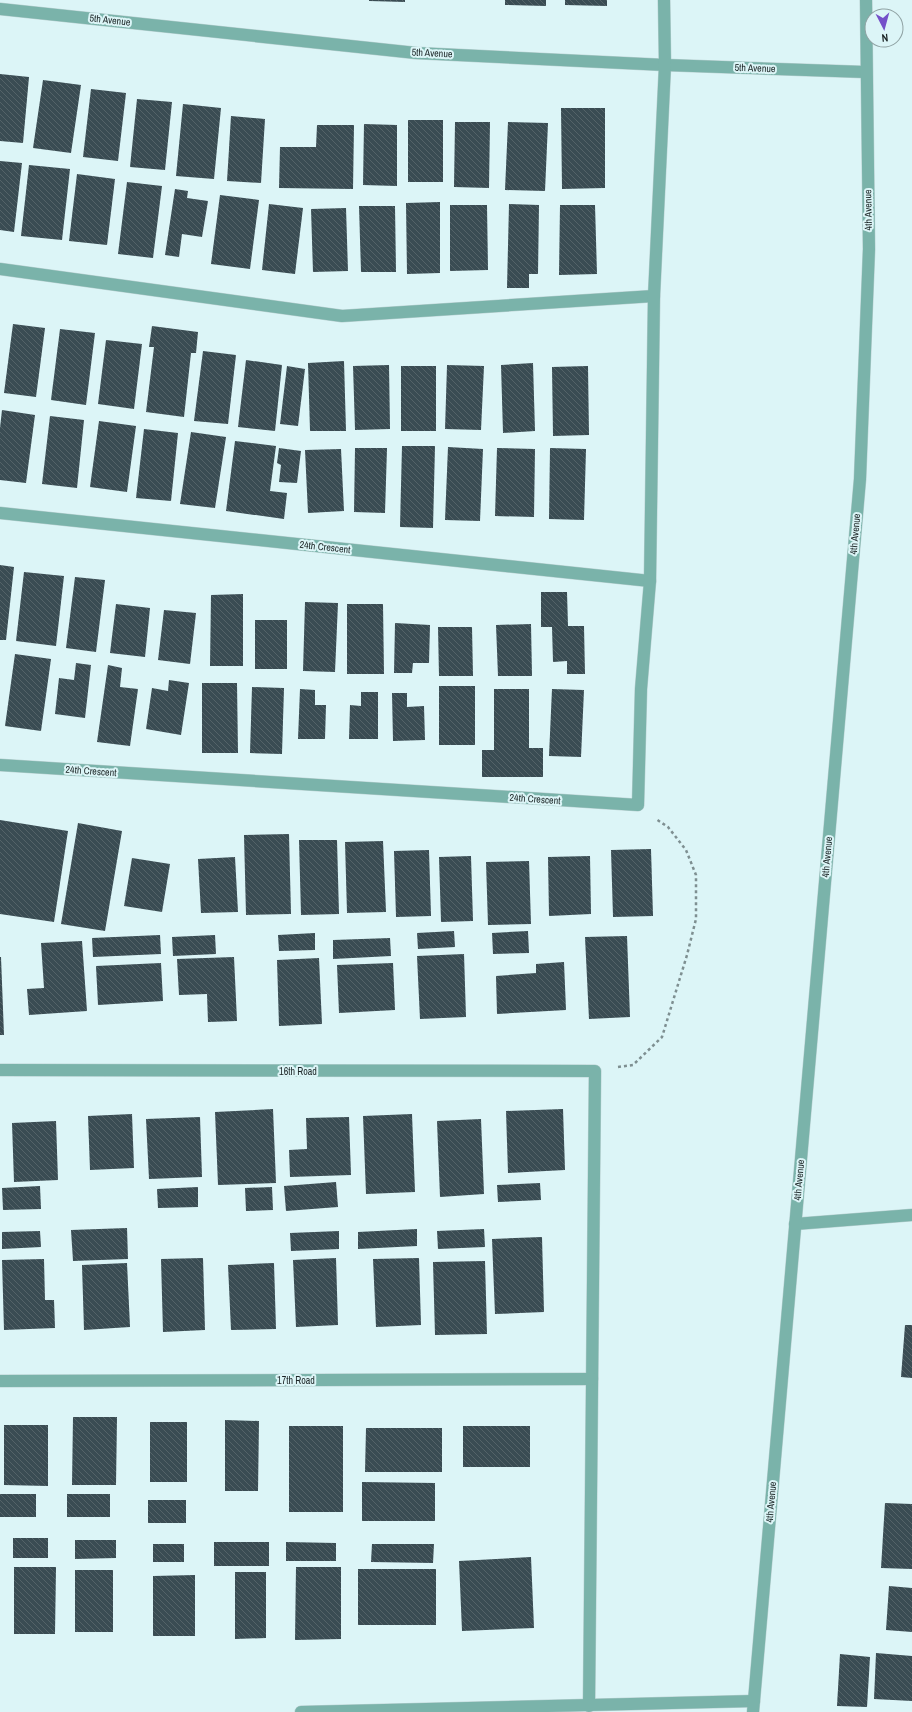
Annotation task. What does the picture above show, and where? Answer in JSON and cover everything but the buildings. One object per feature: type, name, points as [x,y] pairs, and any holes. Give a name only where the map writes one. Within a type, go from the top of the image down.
[{"type":"street","points":[[638,805],[641,689],[650,581],[654,296],[665,65],[664,0]]},
{"type":"street","name":"4th Avenue","points":[[754,1707],[860,479],[869,249],[866,0]]},
{"type":"street","name":"5th Avenue","points":[[0,9],[416,53],[665,65],[866,72]]},
{"type":"street","points":[[0,269],[342,316],[654,296]]},
{"type":"street","name":"24th Crescent","points":[[0,513],[650,581]]},
{"type":"street","name":"24th Crescent","points":[[0,765],[638,805]]},
{"type":"street","name":"16th Road","points":[[0,1070],[595,1071]]},
{"type":"street","points":[[589,1706],[595,1071]]},
{"type":"street","points":[[795,1224],[912,1215]]},
{"type":"street","name":"17th Road","points":[[0,1381],[592,1379]]},
{"type":"street","points":[[301,1712],[589,1706],[754,1707]]},
{"type":"path","points":[[595,1071],[633,1065],[662,1037],[687,955],[696,919],[696,875],[686,850],[668,827],[638,805]]}]
